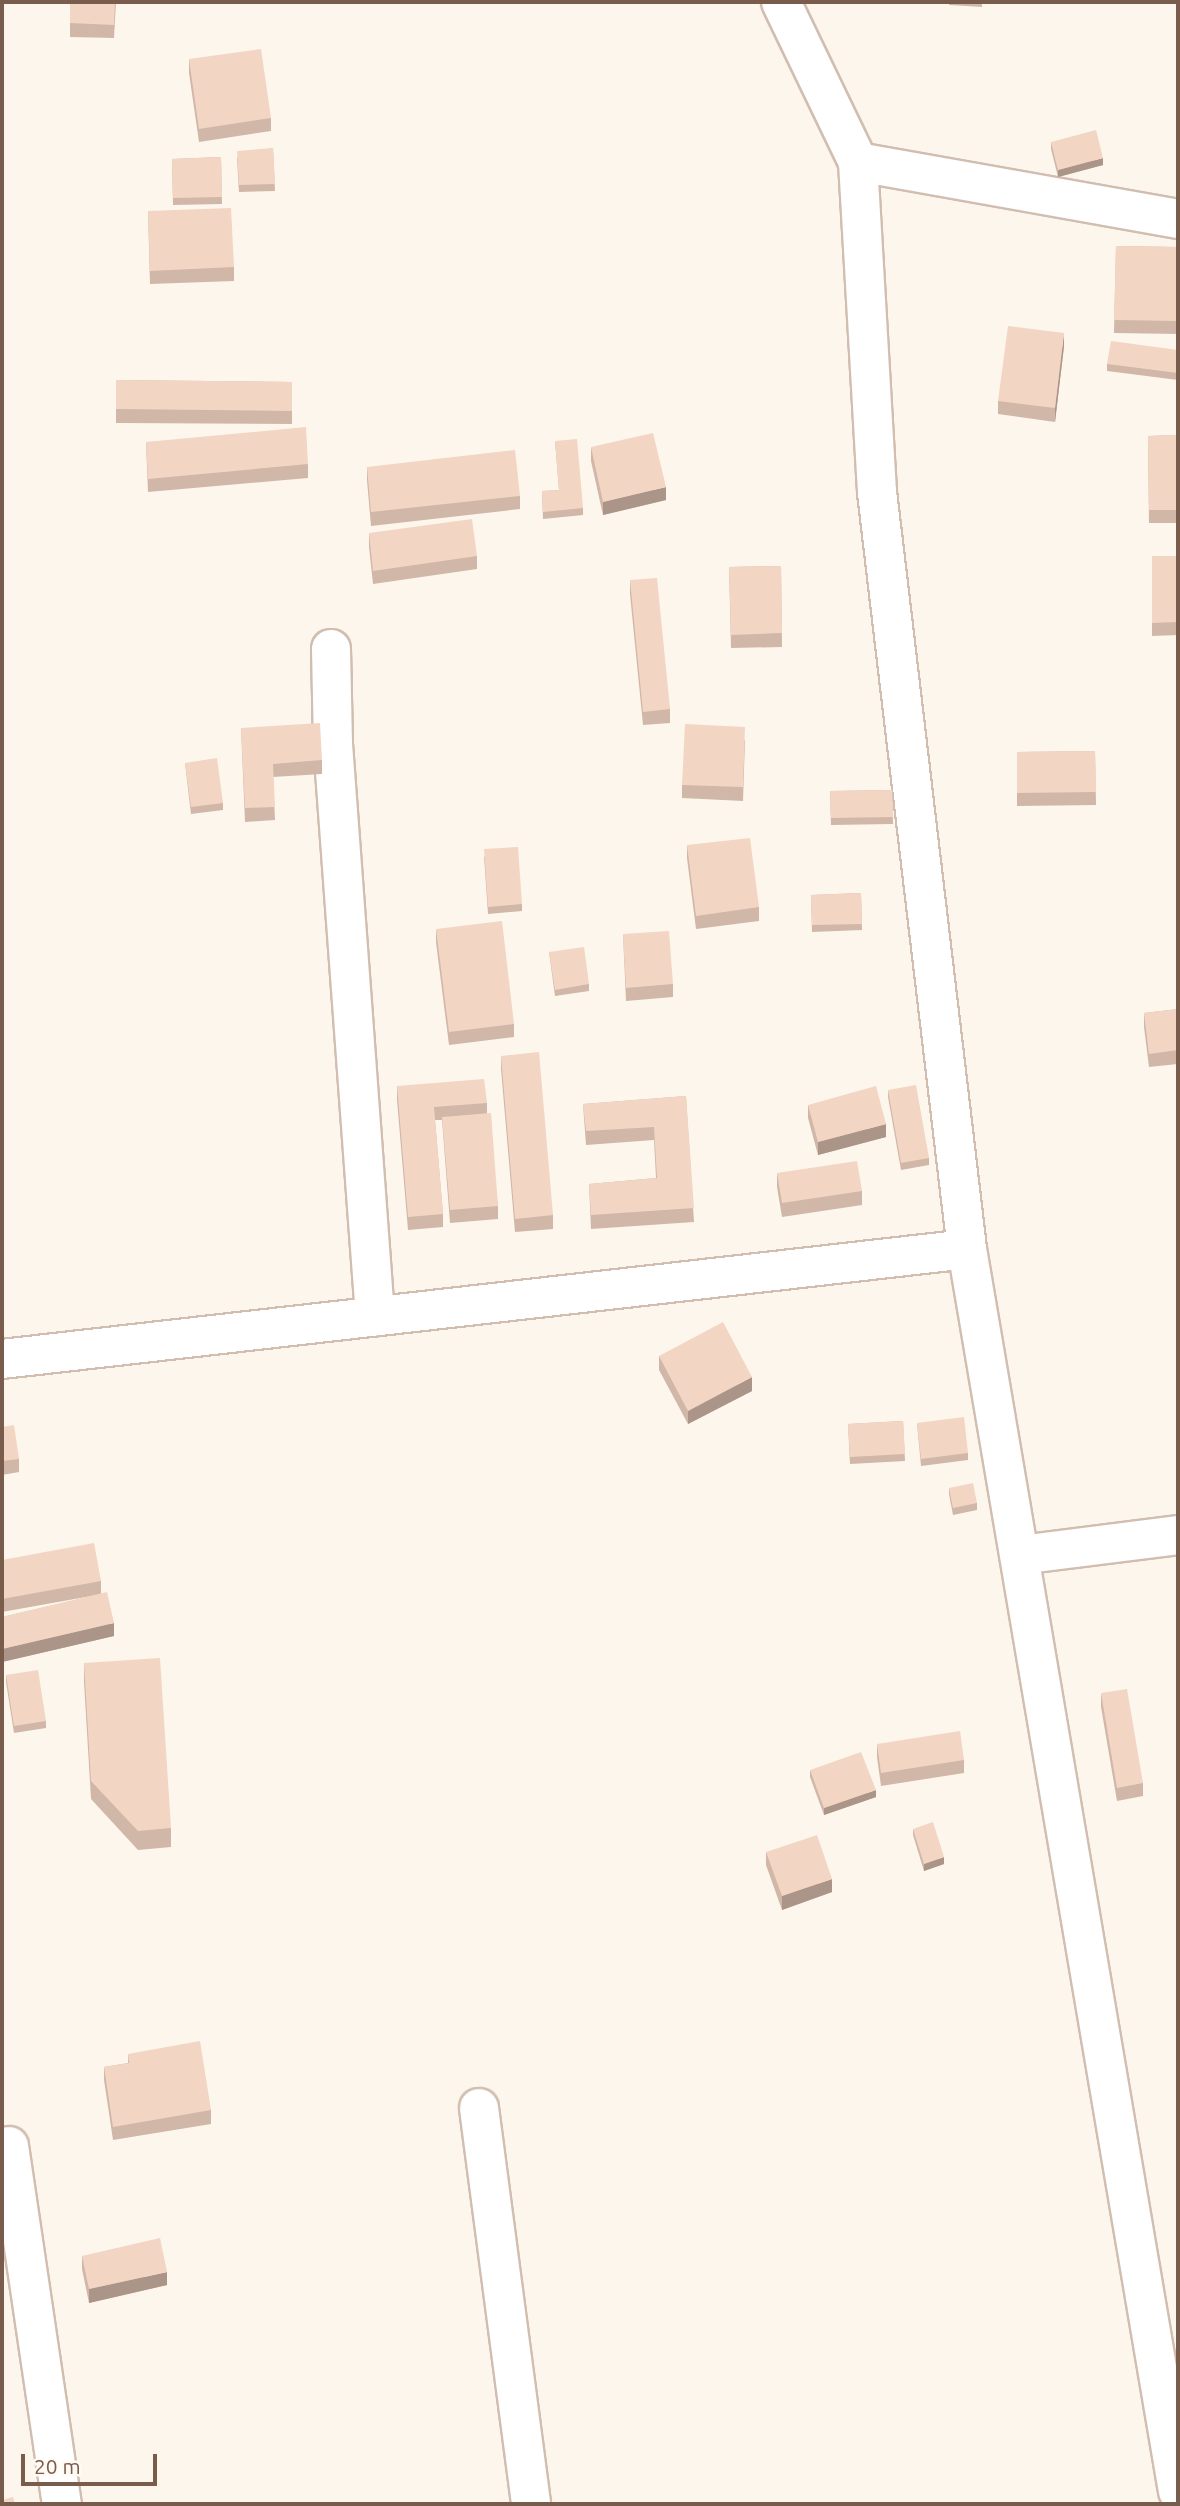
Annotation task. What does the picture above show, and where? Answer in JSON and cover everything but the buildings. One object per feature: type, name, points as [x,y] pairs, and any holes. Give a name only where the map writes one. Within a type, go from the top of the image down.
[{"type":"street","points":[[781,2],[858,162],[877,492],[967,1249],[1178,2491]]},
{"type":"street","points":[[858,162],[1178,219]]},
{"type":"street","points":[[331,649],[333,744],[375,1316]]},
{"type":"street","points":[[2,1359],[967,1249]]},
{"type":"street","points":[[1020,1555],[1178,1535]]},
{"type":"street","points":[[479,2108],[531,2504]]},
{"type":"street","points":[[9,2146],[62,2504]]}]
